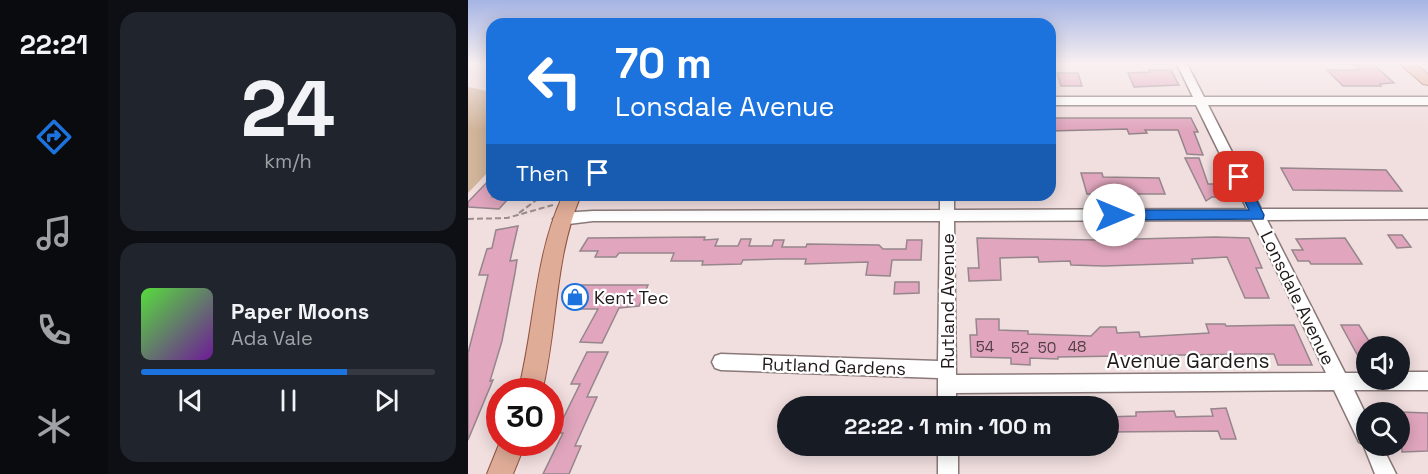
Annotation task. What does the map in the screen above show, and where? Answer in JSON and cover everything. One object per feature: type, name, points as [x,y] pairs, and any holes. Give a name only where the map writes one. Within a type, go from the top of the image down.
[{"type":"main road","points":[[534,378],[542,350],[549,263],[562,206]]},
{"type":"main road","points":[[500,474],[507,456]]},
{"type":"street","name":"Lonsdale Avenue","points":[[1193,86],[1356,415]]},
{"type":"street","points":[[1056,101],[1428,101]]},
{"type":"street","name":"Rutland Avenue","points":[[947,201],[947,396]]},
{"type":"street","points":[[562,206],[593,216],[1428,214]]},
{"type":"street","name":"Rutland Gardens","points":[[721,362],[947,377]]},
{"type":"street","name":"Avenue Gardens","points":[[947,377],[1428,381]]},
{"type":"street","points":[[948,456],[948,474]]},
{"type":"street","points":[[1377,456],[1386,474]]},
{"type":"path","points":[[514,216],[535,201]]},
{"type":"path","points":[[468,219],[489,220],[562,206]]},
{"type":"shaded area","points":[[468,87],[486,91],[486,174],[468,193]]},
{"type":"building","points":[[1056,118],[1191,118],[1198,132],[1194,132],[1203,155],[1187,154],[1178,130],[1145,130],[1147,133],[1129,134],[1127,129],[1056,131]]},
{"type":"building","points":[[1185,158],[1199,158],[1208,184],[1219,184],[1226,197],[1212,197],[1206,201]]},
{"type":"building","points":[[1281,168],[1386,170],[1402,191],[1293,190]]},
{"type":"building","points":[[1081,173],[1102,173],[1103,177],[1159,178],[1165,194],[1087,194]]},
{"type":"building","points":[[486,183],[486,201],[506,201],[499,209],[468,207],[468,202]]},
{"type":"building","points":[[518,226],[510,261],[517,260],[502,341],[491,378],[486,378],[486,397],[468,440],[468,353],[488,275],[479,275],[487,249],[492,248],[496,230]]},
{"type":"building","points":[[1388,235],[1402,235],[1411,247],[1397,248]]},
{"type":"building","points":[[705,237],[704,240],[718,239],[715,246],[738,246],[741,239],[751,239],[749,246],[772,246],[774,240],[784,240],[782,247],[806,247],[807,244],[879,245],[883,249],[906,249],[907,240],[922,240],[921,260],[892,260],[890,276],[866,275],[868,262],[805,264],[806,259],[779,259],[743,260],[741,264],[702,265],[703,261],[671,261],[674,253],[619,253],[616,257],[595,257],[598,251],[580,251],[588,238]]},
{"type":"building","points":[[977,238],[1097,240],[1249,238],[1262,268],[1256,268],[1269,298],[1245,298],[1227,257],[1192,259],[1193,263],[1104,266],[1071,265],[1070,261],[1039,262],[1038,257],[1000,258],[1001,280],[969,281],[968,268],[979,268]]},
{"type":"building","points":[[1345,238],[1362,264],[1311,264],[1309,261],[1298,261],[1292,250],[1303,250],[1296,239]]},
{"type":"building","points":[[895,282],[919,282],[919,293],[894,294]]},
{"type":"building","points":[[578,285],[648,285],[639,306],[619,308],[602,343],[580,342],[598,309],[572,309],[573,295]]},
{"type":"building","points":[[976,319],[999,319],[999,330],[1028,331],[1028,334],[1091,336],[1100,327],[1116,327],[1117,333],[1139,332],[1140,337],[1209,333],[1206,324],[1294,325],[1312,365],[1278,365],[1274,354],[1030,358],[1030,365],[1011,364],[1011,358],[971,357],[970,335],[977,335]]},
{"type":"building","points":[[1341,325],[1359,325],[1366,336],[1356,336],[1356,352]]},
{"type":"building","points":[[587,352],[608,352],[587,397],[597,397],[575,446],[581,446],[569,474],[543,474],[552,456],[564,456],[564,417],[580,384],[571,384]]},
{"type":"building","points":[[1226,408],[1236,439],[1221,439],[1218,431],[1119,432],[1119,417],[1136,416],[1136,412],[1174,411],[1176,417],[1213,416],[1211,409]]},
{"type":"building","points":[[1410,412],[1428,413],[1428,451],[1410,452]]},
{"type":"place","name":"Kent Tec","points":[[575,297]]},
{"type":"route","points":[[1114,215],[1258,215],[1239,177]]}]
